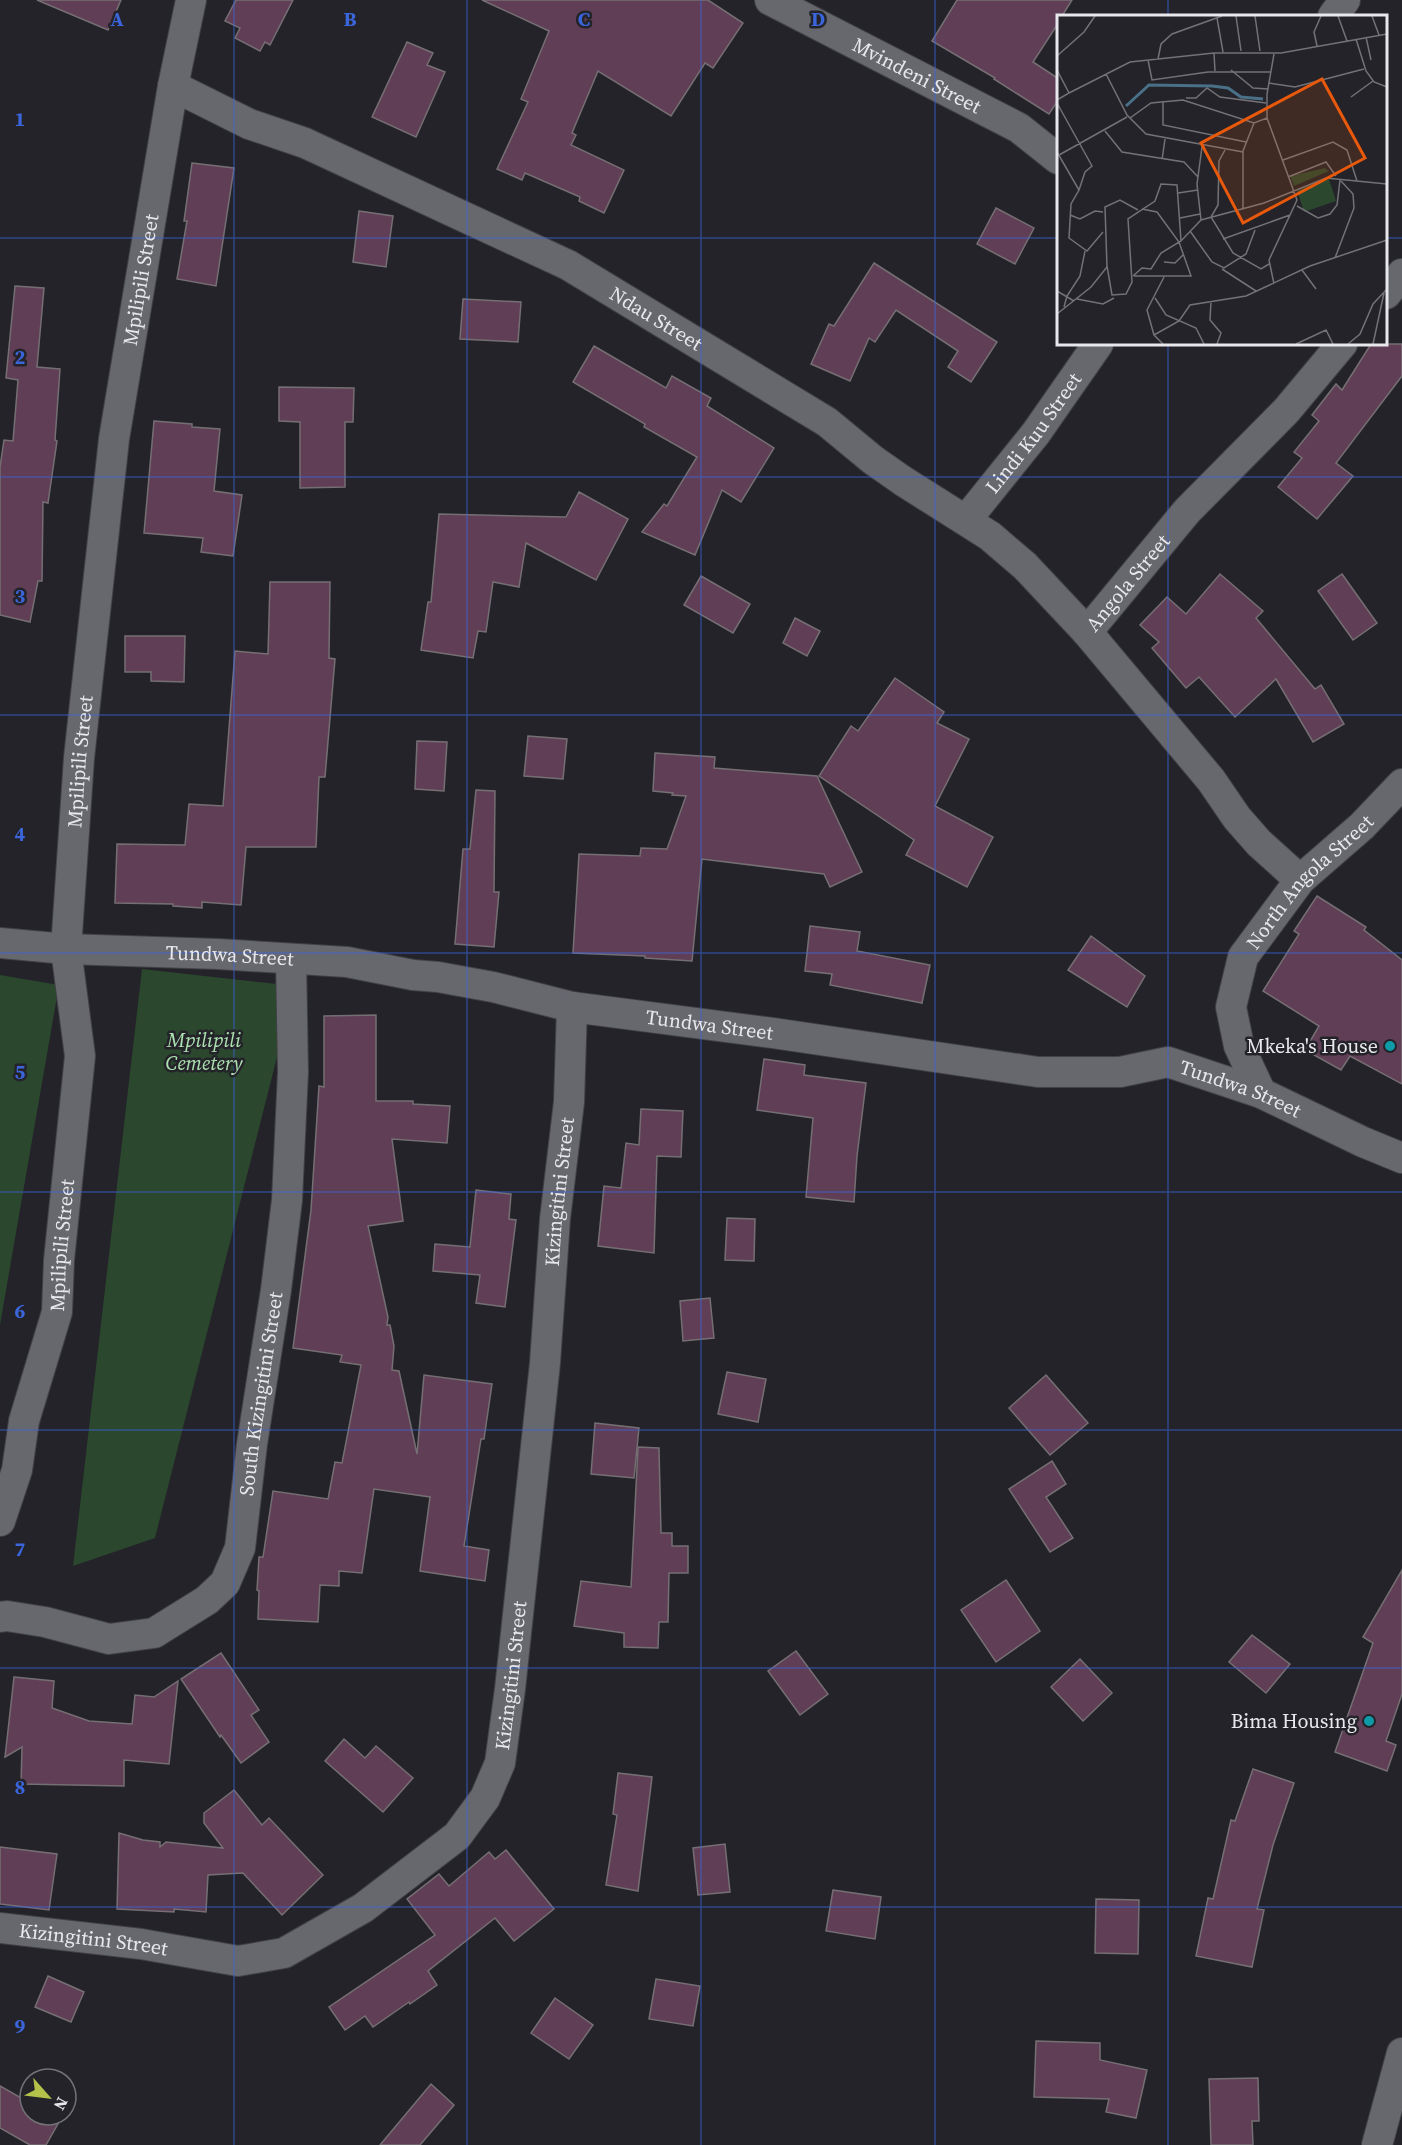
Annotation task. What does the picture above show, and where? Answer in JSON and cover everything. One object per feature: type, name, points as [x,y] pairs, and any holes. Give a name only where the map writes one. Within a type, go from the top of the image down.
[{"type":"street","name":"Mpilipili Street","points":[[0,1521],[17,1470],[24,1421],[57,1312],[59,1260],[80,1056],[66,950],[79,758],[114,439],[173,86],[191,0]]},
{"type":"street","name":"Mvindeni Street","points":[[770,0],[1019,129],[1057,158]]},
{"type":"street","points":[[1334,15],[1345,0]]},
{"type":"street","name":"Ndau Street","points":[[173,86],[249,124],[305,143],[568,265],[827,422],[888,470],[990,536],[1025,566],[1088,632]]},
{"type":"street","points":[[1387,293],[1402,274]]},
{"type":"street","name":"Lindi Kuu Street","points":[[966,520],[1036,433],[1097,345]]},
{"type":"street","name":"Angola Street","points":[[1300,880],[1259,843],[1211,780],[1088,632],[1187,511],[1286,411],[1341,345]]},
{"type":"street","name":"North Angola Street","points":[[1262,1093],[1239,1046],[1231,1007],[1243,957],[1300,880],[1362,826],[1402,784]]},
{"type":"street","name":"Tundwa Street","points":[[0,944],[66,950],[218,954],[347,962],[494,987],[572,1007],[1038,1072],[1120,1072],[1167,1062],[1262,1093],[1402,1158]]},
{"type":"street","name":"South Kizingitini Street","points":[[0,1617],[45,1622],[109,1639],[154,1633],[207,1600],[225,1583],[240,1548],[252,1444],[276,1290],[287,1200],[293,1072],[291,959]]},
{"type":"street","name":"Kizingitini Street","points":[[0,1928],[141,1944],[238,1961],[284,1953],[363,1908],[457,1836],[485,1798],[500,1762],[511,1677],[545,1364],[555,1219],[569,1102],[572,1007]]},
{"type":"street","points":[[1377,2145],[1402,2053]]},
{"type":"green space","name":"Mpilipili Cemetery","points":[[142,969],[295,986],[155,1538],[73,1566]]},
{"type":"green space","points":[[0,975],[59,985],[0,1325]]},
{"type":"building","points":[[37,0],[121,0],[108,30]]},
{"type":"building","points":[[236,0],[293,0],[270,45],[265,42],[260,51],[235,38],[240,28],[225,21]]},
{"type":"building","points":[[482,0],[708,0],[743,23],[713,68],[705,63],[671,116],[598,71],[572,133],[576,135],[571,145],[624,170],[604,213],[579,201],[580,197],[525,173],[522,180],[497,169],[528,102],[521,99],[549,31]]},
{"type":"building","points":[[957,0],[1072,0],[1063,15],[1057,15],[1057,25],[1033,62],[1057,78],[1057,102],[1049,114],[995,78],[932,41]]},
{"type":"building","points":[[407,42],[433,53],[427,65],[445,72],[416,137],[372,117]]},
{"type":"building","points":[[192,163],[234,168],[216,286],[177,279],[187,221],[184,221]]},
{"type":"building","points":[[996,208],[1034,228],[1015,264],[977,244]]},
{"type":"building","points":[[359,211],[393,216],[386,267],[353,262]]},
{"type":"building","points":[[874,263],[997,342],[971,382],[948,367],[958,351],[896,310],[875,342],[869,338],[850,381],[811,364],[829,324],[834,326]]},
{"type":"building","points":[[15,286],[44,288],[37,367],[60,369],[55,440],[57,441],[48,503],[43,502],[42,581],[38,581],[30,622],[0,615],[0,467],[4,440],[13,441],[18,380],[6,378]]},
{"type":"building","points":[[463,299],[521,302],[518,342],[460,339]]},
{"type":"building","points":[[1402,344],[1402,376],[1336,463],[1353,476],[1317,519],[1278,487],[1302,458],[1294,452],[1319,421],[1312,415],[1336,384],[1342,390],[1370,345]]},
{"type":"building","points":[[594,346],[666,388],[672,376],[711,398],[707,406],[774,448],[741,502],[722,490],[695,555],[642,532],[664,504],[667,506],[697,457],[573,382]]},
{"type":"building","points":[[279,387],[354,388],[353,422],[345,422],[345,487],[300,488],[300,422],[279,421]]},
{"type":"building","points":[[154,421],[220,429],[214,491],[242,495],[233,556],[201,552],[203,538],[144,533]]},
{"type":"building","points":[[579,492],[628,519],[596,580],[526,543],[519,587],[493,582],[486,632],[478,631],[473,658],[421,650],[428,602],[431,602],[439,514],[566,517]]},
{"type":"building","points":[[1220,574],[1263,611],[1256,618],[1315,689],[1321,685],[1344,724],[1313,742],[1276,679],[1235,717],[1199,677],[1186,688],[1152,648],[1159,642],[1140,625],[1167,597],[1186,614]]},
{"type":"building","points":[[1342,574],[1377,623],[1353,640],[1318,591]]},
{"type":"building","points":[[701,576],[750,604],[733,633],[684,605]]},
{"type":"building","points":[[270,582],[330,582],[329,658],[335,659],[325,777],[319,777],[316,847],[246,847],[241,905],[202,902],[202,908],[173,906],[173,904],[115,903],[117,844],[185,845],[189,804],[223,806],[235,651],[268,654]]},
{"type":"building","points":[[795,618],[820,631],[807,656],[783,643]]},
{"type":"building","points":[[125,636],[185,636],[184,682],[151,681],[151,672],[125,672]]},
{"type":"building","points":[[895,678],[944,712],[937,723],[969,739],[935,806],[993,837],[967,887],[906,855],[914,840],[819,776],[851,726],[858,731]]},
{"type":"building","points":[[528,736],[567,739],[563,779],[524,776]]},
{"type":"building","points":[[417,741],[447,742],[444,791],[415,789]]},
{"type":"building","points":[[655,753],[715,757],[714,768],[817,776],[862,872],[830,887],[824,874],[702,859],[692,961],[645,958],[645,956],[573,953],[579,854],[640,856],[641,848],[667,849],[686,796],[653,791]]},
{"type":"building","points":[[476,790],[495,791],[494,892],[499,892],[494,947],[455,944],[463,849],[470,849]]},
{"type":"building","points":[[1317,896],[1366,927],[1364,930],[1402,960],[1402,1084],[1350,1056],[1341,1070],[1305,1050],[1319,1026],[1263,991],[1299,934],[1294,931]]},
{"type":"building","points":[[810,926],[860,932],[857,951],[930,965],[922,1003],[830,985],[832,974],[805,971]]},
{"type":"building","points":[[1091,936],[1145,976],[1127,1007],[1068,970]]},
{"type":"building","points":[[376,1015],[376,1101],[413,1101],[413,1104],[450,1106],[447,1143],[392,1139],[403,1221],[368,1226],[388,1317],[387,1325],[390,1325],[394,1346],[392,1370],[399,1371],[417,1454],[424,1375],[492,1384],[464,1546],[489,1550],[485,1581],[420,1571],[430,1497],[374,1489],[362,1573],[339,1571],[339,1586],[320,1585],[318,1622],[258,1619],[259,1557],[263,1557],[273,1491],[328,1499],[335,1462],[342,1463],[361,1365],[340,1362],[342,1355],[293,1348],[311,1210],[319,1086],[324,1087],[324,1016]]},
{"type":"building","points":[[764,1059],[805,1065],[804,1075],[866,1083],[854,1202],[806,1197],[813,1118],[757,1110]]},
{"type":"building","points":[[641,1109],[683,1111],[681,1157],[657,1156],[654,1253],[598,1246],[604,1186],[621,1188],[626,1143],[639,1145]]},
{"type":"building","points":[[476,1190],[511,1194],[509,1219],[516,1220],[505,1307],[476,1303],[480,1275],[433,1271],[435,1244],[470,1247]]},
{"type":"building","points":[[727,1218],[755,1219],[754,1261],[725,1260]]},
{"type":"building","points":[[710,1298],[714,1338],[683,1341],[680,1301]]},
{"type":"building","points":[[727,1372],[766,1379],[758,1422],[718,1414]]},
{"type":"building","points":[[1046,1375],[1088,1423],[1050,1455],[1009,1408]]},
{"type":"building","points":[[595,1423],[639,1428],[634,1478],[591,1474]]},
{"type":"building","points":[[638,1447],[659,1448],[661,1533],[672,1533],[672,1546],[688,1546],[688,1573],[669,1573],[668,1622],[659,1622],[658,1648],[624,1647],[624,1633],[574,1626],[581,1581],[631,1587]]},
{"type":"building","points":[[1052,1461],[1066,1484],[1046,1497],[1073,1538],[1050,1552],[1009,1489]]},
{"type":"building","points":[[1402,1570],[1402,1694],[1386,1741],[1396,1745],[1387,1771],[1335,1752],[1373,1643],[1363,1637]]},
{"type":"building","points":[[1006,1580],[1040,1631],[996,1662],[961,1610]]},
{"type":"building","points":[[1252,1635],[1290,1664],[1266,1693],[1229,1662]]},
{"type":"building","points":[[796,1651],[828,1694],[800,1715],[768,1671]]},
{"type":"building","points":[[221,1653],[259,1710],[251,1715],[269,1742],[241,1763],[221,1735],[220,1737],[181,1679]]},
{"type":"building","points":[[1080,1659],[1112,1693],[1083,1721],[1051,1687]]},
{"type":"building","points":[[14,1677],[54,1681],[52,1708],[89,1721],[132,1724],[135,1695],[154,1697],[178,1681],[169,1764],[124,1760],[124,1786],[21,1784],[22,1747],[5,1757]]},
{"type":"building","points":[[344,1739],[365,1758],[376,1746],[413,1778],[383,1812],[325,1761]]},
{"type":"building","points":[[1253,1769],[1294,1783],[1273,1845],[1257,1909],[1264,1910],[1252,1967],[1196,1956],[1208,1898],[1213,1899],[1231,1820],[1235,1821]]},
{"type":"building","points":[[618,1773],[652,1777],[638,1891],[606,1885],[617,1815],[613,1814]]},
{"type":"building","points":[[234,1790],[262,1825],[269,1818],[323,1875],[282,1915],[243,1873],[208,1875],[206,1912],[174,1909],[174,1912],[117,1909],[119,1833],[160,1842],[160,1847],[166,1842],[223,1848],[204,1823],[204,1813]]},
{"type":"building","points":[[725,1844],[730,1892],[698,1895],[693,1848]]},
{"type":"building","points":[[0,1847],[57,1854],[49,1910],[0,1904]]},
{"type":"building","points":[[506,1850],[554,1909],[514,1941],[495,1918],[428,1971],[437,1985],[373,2027],[365,2016],[345,2030],[329,2007],[435,1935],[407,1899],[439,1874],[449,1886],[489,1852],[495,1859]]},
{"type":"building","points":[[833,1890],[881,1897],[875,1939],[826,1931]]},
{"type":"building","points":[[1096,1899],[1139,1900],[1138,1954],[1095,1953]]},
{"type":"building","points":[[48,1976],[84,1992],[71,2022],[35,2007]]},
{"type":"building","points":[[656,1979],[700,1986],[693,2026],[649,2019]]},
{"type":"building","points":[[555,1998],[593,2025],[569,2059],[531,2033]]},
{"type":"building","points":[[1036,2041],[1100,2043],[1100,2060],[1147,2070],[1136,2118],[1106,2112],[1109,2099],[1034,2097]]},
{"type":"building","points":[[1258,2078],[1259,2121],[1252,2121],[1253,2145],[1211,2145],[1209,2079]]},
{"type":"building","points":[[431,2084],[454,2105],[420,2145],[380,2145]]},
{"type":"building","points":[[0,2086],[18,2096],[18,2127],[56,2127],[46,2145],[30,2145],[0,2128]]},
{"type":"place","name":"Mkeka's House","points":[[1390,1046]]},
{"type":"place","name":"Bima Housing","points":[[1369,1721]]}]
